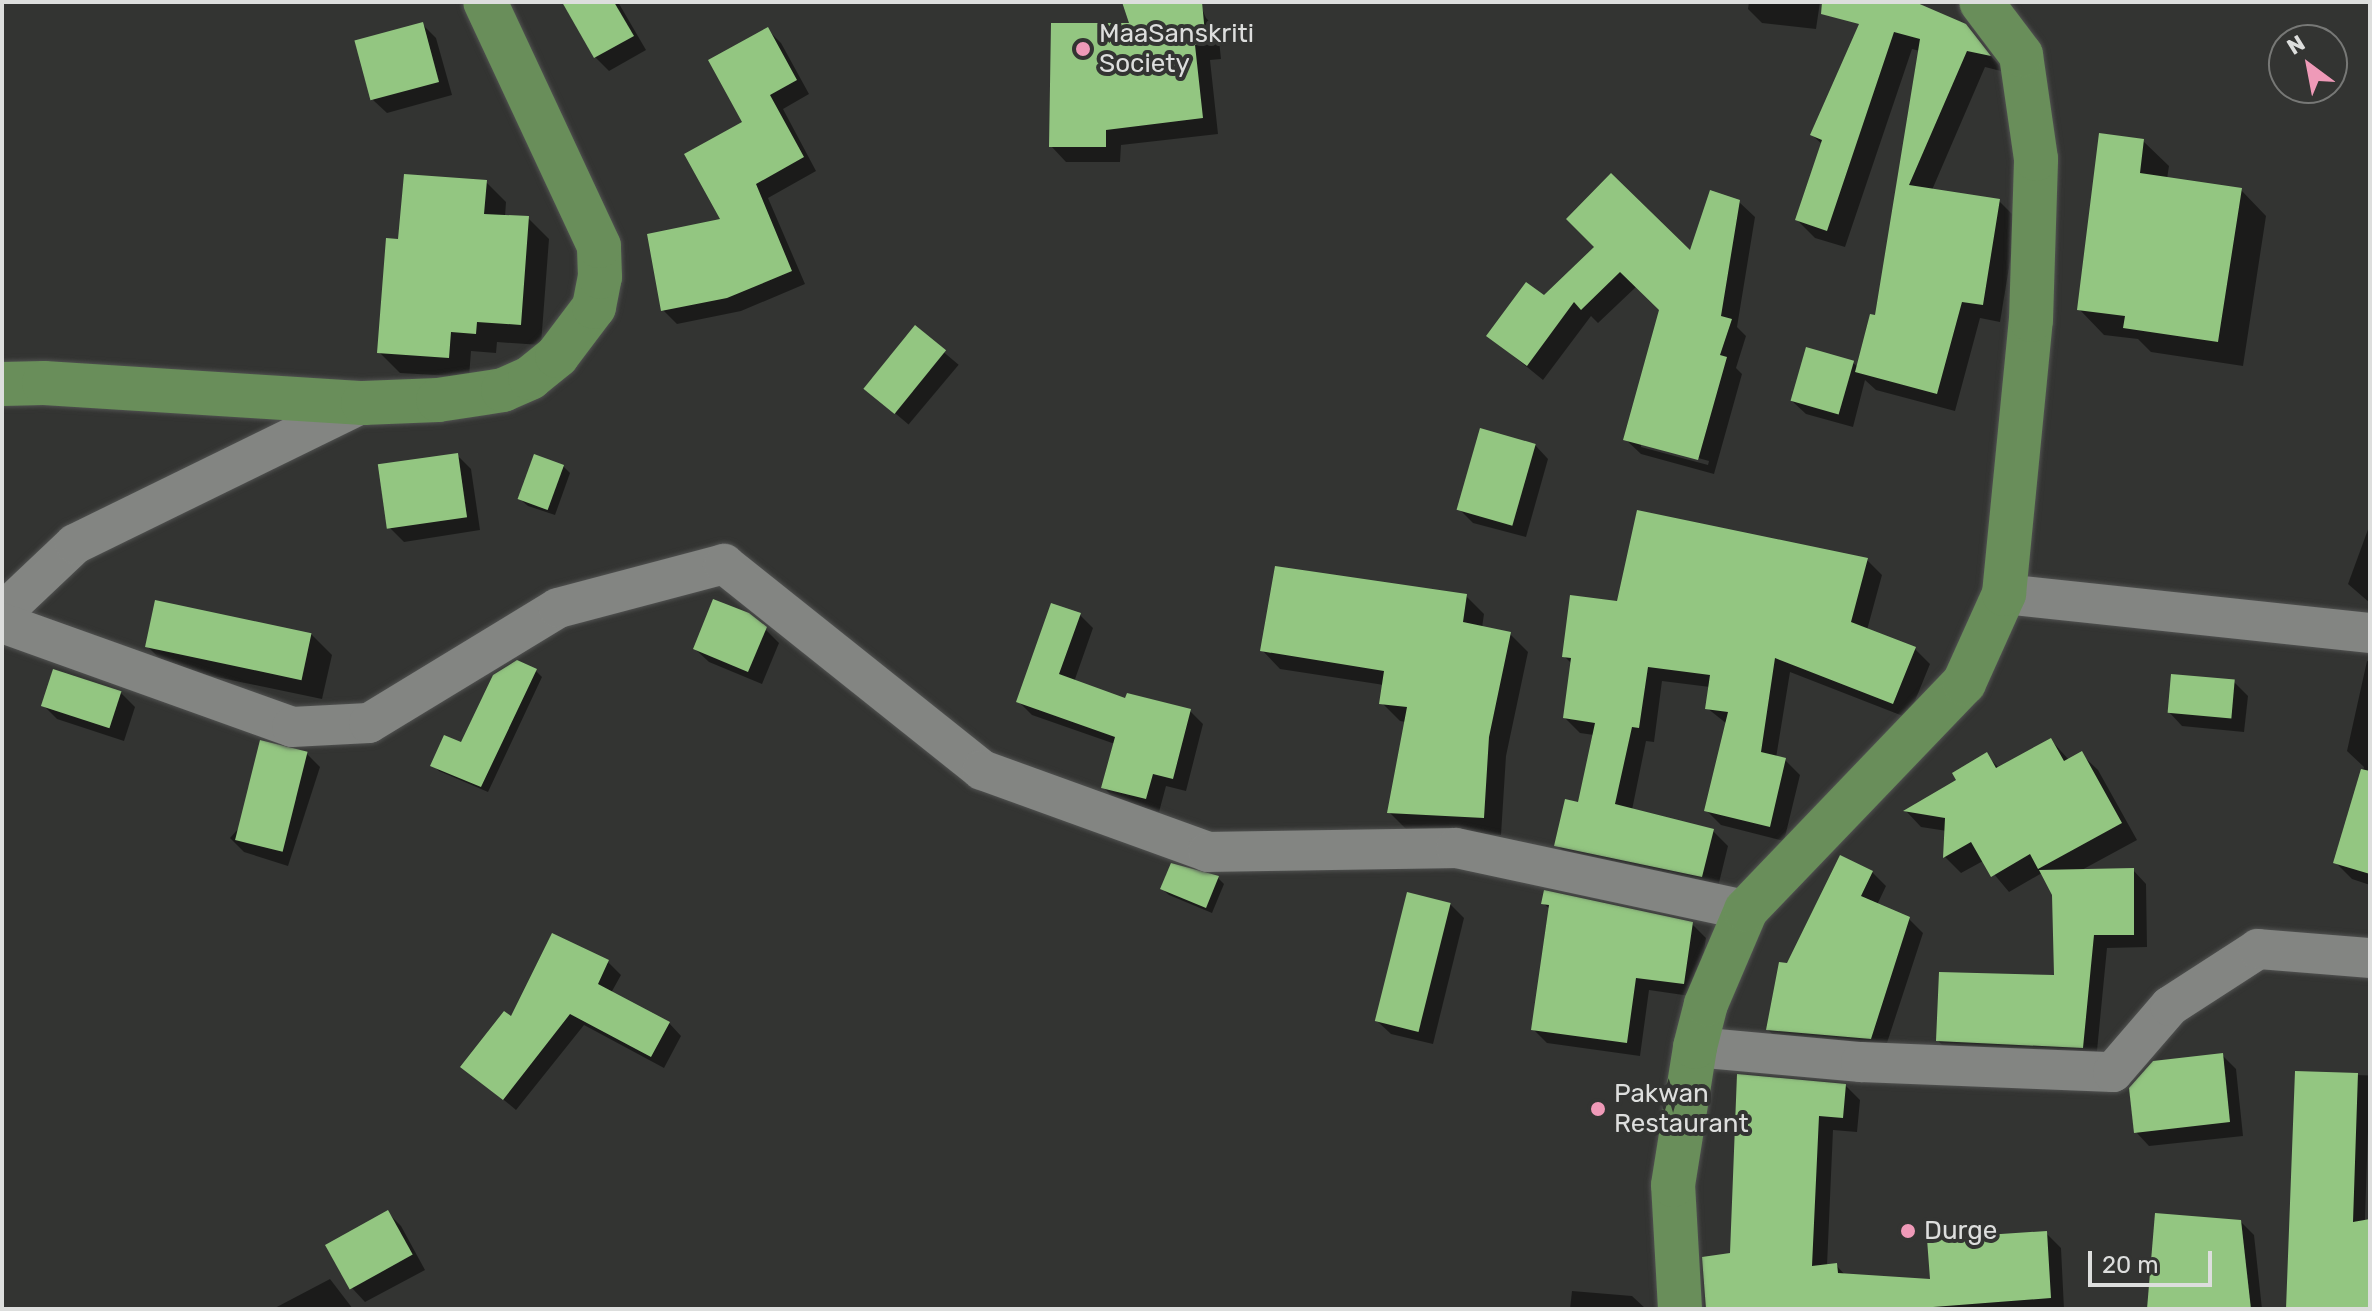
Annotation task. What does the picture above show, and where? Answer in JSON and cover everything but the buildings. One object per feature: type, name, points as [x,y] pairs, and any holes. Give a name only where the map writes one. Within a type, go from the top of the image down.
[{"type":"main road","points":[[2,384],[44,383],[363,403],[438,400],[516,384],[557,356],[594,307],[600,277],[599,246],[485,2]]},
{"type":"main road","points":[[1680,1309],[1673,1185],[1695,1047],[1706,1004],[1746,910],[1964,683],[2004,594],[2031,320],[2036,159],[2021,55],[1981,2]]},
{"type":"street","points":[[2,613],[75,544],[363,403]]},
{"type":"street","points":[[2,623],[292,727],[369,723],[558,608],[724,564],[982,770],[1208,852],[1456,848],[1746,910]]},
{"type":"street","points":[[2004,594],[2370,633]]},
{"type":"street","points":[[1695,1047],[1861,1062],[2113,1072],[2170,1006],[2258,949],[2370,958]]},
{"type":"place","name":"MaaSanskriti Society","points":[[1083,49]]},
{"type":"place","name":"Pakwan Restaurant","points":[[1598,1109]]},
{"type":"place","name":"Durge","points":[[1908,1231]]}]
